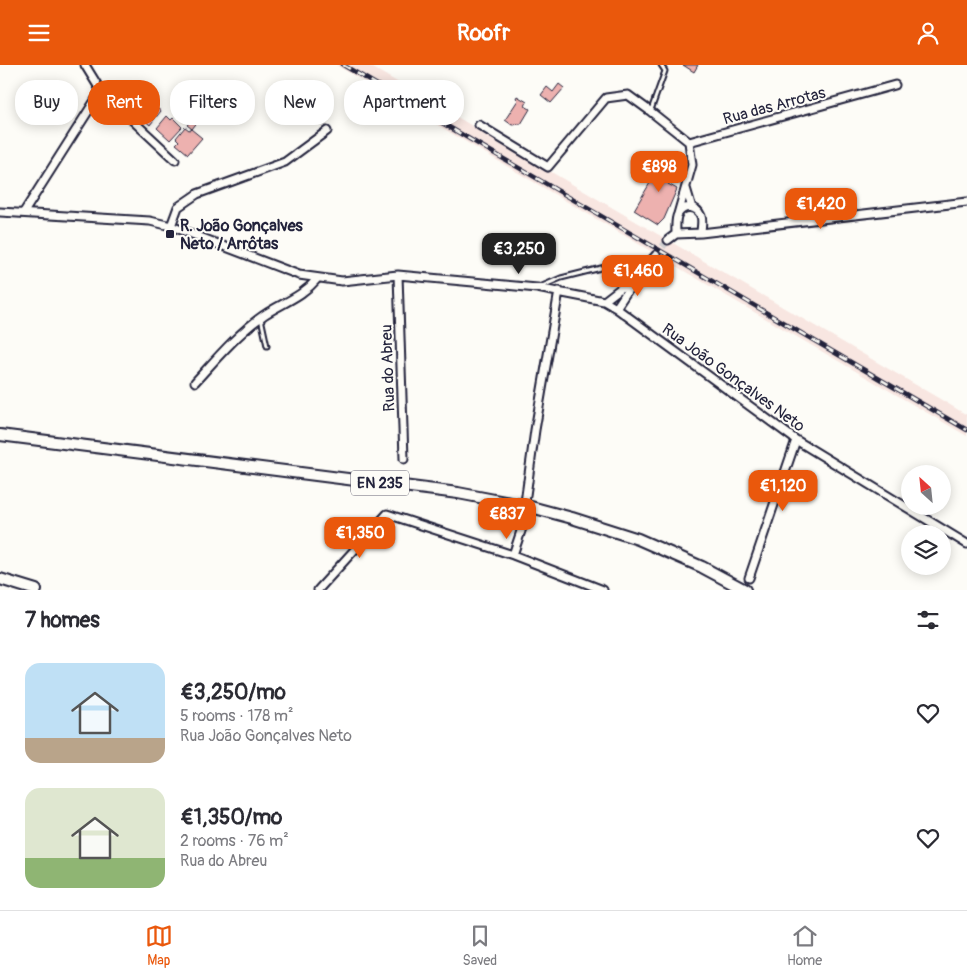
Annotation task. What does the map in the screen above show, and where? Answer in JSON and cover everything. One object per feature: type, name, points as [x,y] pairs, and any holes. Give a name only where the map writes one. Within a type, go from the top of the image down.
[{"type":"main road","name":"EN 235","points":[[0,435],[458,493],[531,507],[638,539],[702,567],[745,590]]},
{"type":"main road","points":[[0,579],[36,590]]},
{"type":"street","points":[[85,65],[94,80]]},
{"type":"street","name":"Rua das Arrotas","points":[[689,142],[895,85]]},
{"type":"street","points":[[479,125],[548,167],[606,98],[628,95],[689,142],[692,165],[676,219],[676,234]]},
{"type":"street","points":[[24,212],[88,111]]},
{"type":"street","points":[[137,125],[175,160]]},
{"type":"street","points":[[171,226],[178,207],[198,194],[285,162],[327,131]]},
{"type":"street","points":[[686,188],[692,208],[701,215],[701,233]]},
{"type":"street","points":[[668,240],[676,234],[701,233],[967,202]]},
{"type":"street","points":[[678,214],[681,210],[692,208]]},
{"type":"street","name":"Rua João Gonçalves Neto","points":[[0,212],[150,221],[171,226],[299,275],[318,278],[342,281],[398,275],[537,288],[604,301],[796,440],[967,544]]},
{"type":"street","points":[[616,308],[639,274],[656,255]]},
{"type":"street","points":[[604,301],[639,274]]},
{"type":"street","name":"Rua do Abreu","points":[[398,275],[404,459]]},
{"type":"street","points":[[195,382],[229,345],[261,318],[309,289],[318,278]]},
{"type":"street","points":[[513,555],[521,531],[535,429],[559,291]]},
{"type":"street","points":[[750,578],[796,440]]},
{"type":"street","points":[[318,590],[387,514],[513,555],[603,590]]},
{"type":"lane","points":[[650,111],[665,71],[661,65]]},
{"type":"lane","points":[[537,288],[561,278],[625,262]]},
{"type":"lane","points":[[261,318],[267,346]]},
{"type":"shaded area","points":[[336,65],[368,65],[394,80],[361,80]]},
{"type":"shaded area","points":[[464,121],[940,399],[967,415],[967,436],[437,125],[464,125]]},
{"type":"building","points":[[683,65],[698,65],[694,72]]},
{"type":"building","points":[[559,84],[564,88],[551,103],[541,95],[547,87],[553,92]]},
{"type":"building","points":[[517,96],[527,102],[525,106],[530,109],[521,124],[512,125],[505,120],[518,100]]},
{"type":"building","points":[[167,116],[170,119],[170,125],[180,125],[182,127],[170,140],[157,128]]},
{"type":"building","points":[[187,125],[195,125],[192,129]]},
{"type":"building","points":[[185,127],[189,130],[191,129],[202,138],[188,154],[176,144],[179,141],[176,138]]},
{"type":"building","points":[[674,156],[683,159],[668,184],[677,189],[664,219],[658,225],[634,210],[663,161],[669,163]]},
{"type":"tunnel","points":[[656,255],[668,240]]},
{"type":"railway","points":[[343,65],[967,430]]},
{"type":"place","name":"R. João Gonçalves Neto / Arrôtas","points":[[170,234]]}]
